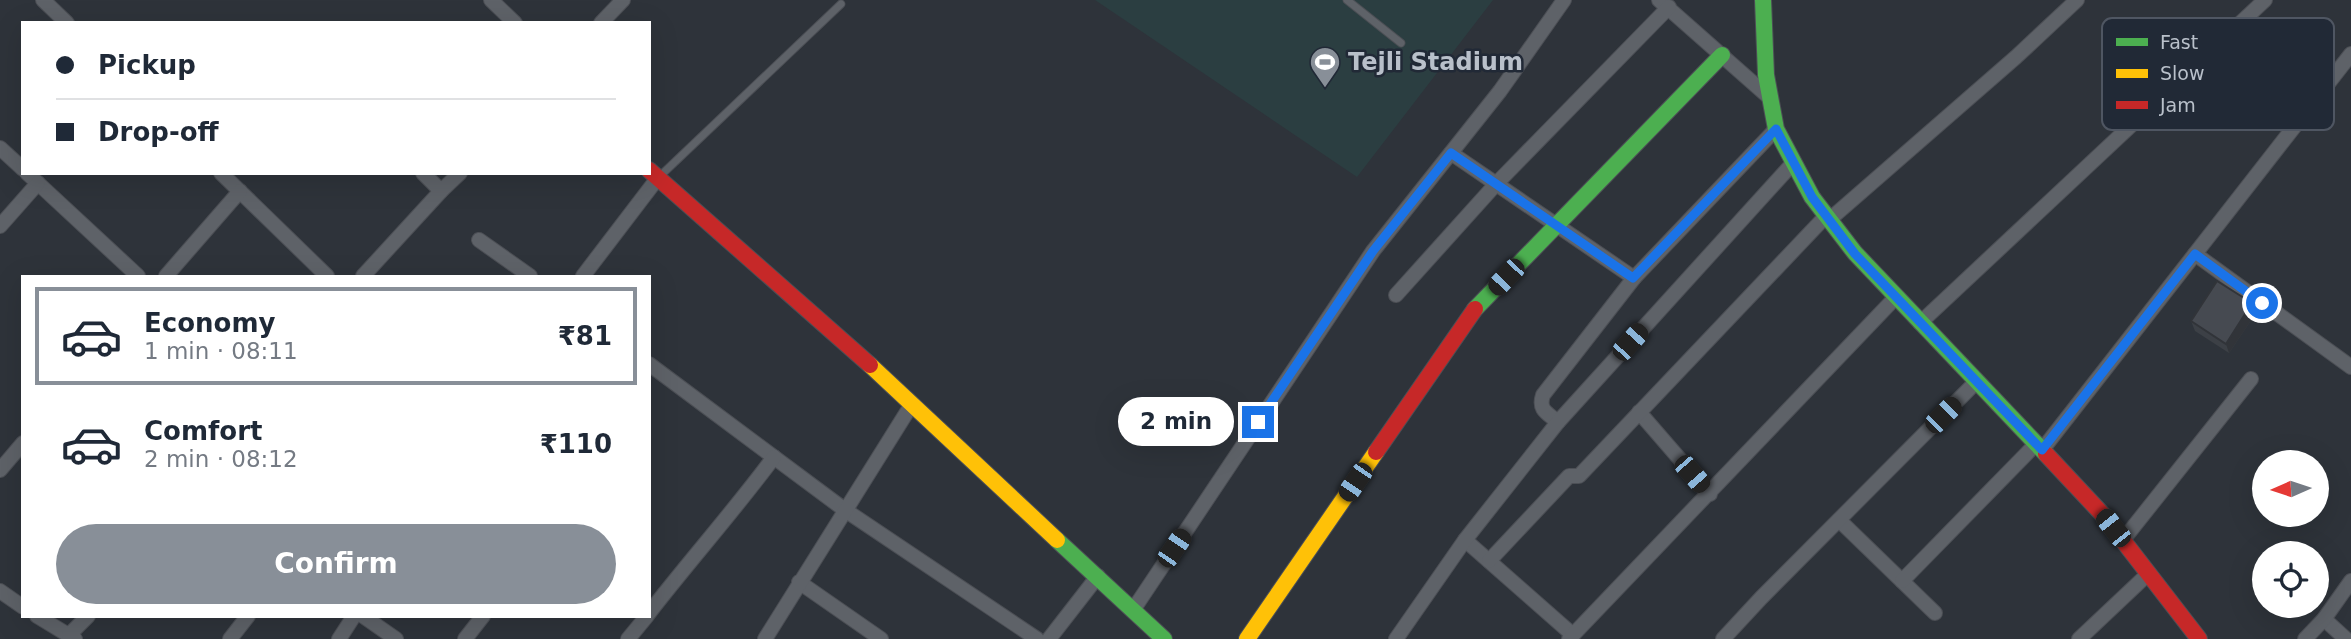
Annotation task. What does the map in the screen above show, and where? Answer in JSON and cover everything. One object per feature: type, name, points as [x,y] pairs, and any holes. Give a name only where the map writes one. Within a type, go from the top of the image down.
[{"type":"street","points":[[43,0],[65,21]]},
{"type":"street","points":[[491,0],[511,21]]},
{"type":"street","points":[[603,21],[623,0]]},
{"type":"street","points":[[1133,610],[1373,251],[1500,91],[1564,0]]},
{"type":"street","points":[[1763,0],[1766,75],[1776,129],[1812,197],[1855,254],[2104,516],[2199,639]]},
{"type":"street","points":[[1489,561],[1569,476],[1579,476],[1828,218],[2016,57],[2077,0]]},
{"type":"street","points":[[2246,18],[2265,0]]},
{"type":"street","points":[[1396,295],[1664,4],[1770,98]]},
{"type":"street","points":[[2334,76],[2351,54]]},
{"type":"street","points":[[1247,639],[1473,311],[1722,55]]},
{"type":"street","points":[[1558,422],[1542,410],[1540,403],[1543,395],[1633,278],[1776,129]]},
{"type":"street","points":[[1920,323],[2126,130]]},
{"type":"street","points":[[1902,581],[2039,447],[2292,130]]},
{"type":"street","points":[[0,148],[21,167]]},
{"type":"street","points":[[1451,153],[1633,278]]},
{"type":"street","points":[[1396,639],[1465,540],[1558,422],[1794,162]]},
{"type":"street","points":[[223,175],[326,275]]},
{"type":"street","points":[[426,175],[441,191]]},
{"type":"street","points":[[364,275],[458,175]]},
{"type":"street","points":[[584,275],[653,175],[864,359],[1164,639]]},
{"type":"street","points":[[0,226],[33,178],[137,275]]},
{"type":"street","points":[[167,275],[240,191]]},
{"type":"street","points":[[479,240],[529,275]]},
{"type":"street","points":[[2195,254],[2351,367]]},
{"type":"street","points":[[1465,540],[1571,637],[1896,297]]},
{"type":"street","points":[[651,365],[845,510],[1037,639]]},
{"type":"street","points":[[2123,540],[2251,379]]},
{"type":"street","points":[[1723,639],[1977,381]]},
{"type":"street","points":[[765,639],[912,404]]},
{"type":"street","points":[[1639,412],[1710,494]]},
{"type":"street","points":[[0,470],[21,445]]},
{"type":"street","points":[[651,610],[737,507],[774,457]]},
{"type":"street","points":[[1839,520],[1935,613]]},
{"type":"street","points":[[2079,639],[2148,573]]},
{"type":"street","points":[[1049,639],[1098,576]]},
{"type":"street","points":[[2305,639],[2324,619],[2351,581]]},
{"type":"street","points":[[799,582],[881,639]]},
{"type":"street","points":[[0,591],[21,606]]},
{"type":"street","points":[[40,618],[72,637],[86,618]]},
{"type":"street","points":[[230,639],[246,618]]},
{"type":"street","points":[[339,639],[353,618]]},
{"type":"street","points":[[366,618],[396,639]]},
{"type":"street","points":[[464,639],[481,618]]},
{"type":"street","points":[[628,639],[645,618]]},
{"type":"street","points":[[2324,619],[2346,639]]},
{"type":"lane","points":[[1347,0],[1401,43]]},
{"type":"lane","points":[[653,175],[841,4]]},
{"type":"shaded area","name":"Tejli Stadium","points":[[1095,0],[1493,0],[1357,177]]},
{"type":"building","points":[[2217,281],[2252,303],[2226,344],[2191,321]]},
{"type":"traffic: fast","points":[[1763,0],[1766,75],[1776,129],[1812,197],[1855,253],[2046,454]]},
{"type":"traffic: fast","points":[[1475,309],[1722,55]]},
{"type":"traffic: fast","points":[[1057,540],[1164,639]]},
{"type":"traffic: slow","points":[[870,365],[1057,540]]},
{"type":"traffic: slow","points":[[1247,639],[1376,452]]},
{"type":"traffic: jam","points":[[651,172],[870,365]]},
{"type":"traffic: jam","points":[[1376,452],[1475,309]]},
{"type":"traffic: jam","points":[[2046,454],[2104,516],[2199,639]]},
{"type":"place","name":"Tejli Stadium","points":[[1325,89]]},
{"type":"route","points":[[1258,422],[1373,251],[1451,153],[1633,278],[1776,129],[1812,197],[1855,254],[2042,450],[2195,254],[2262,303]]}]
